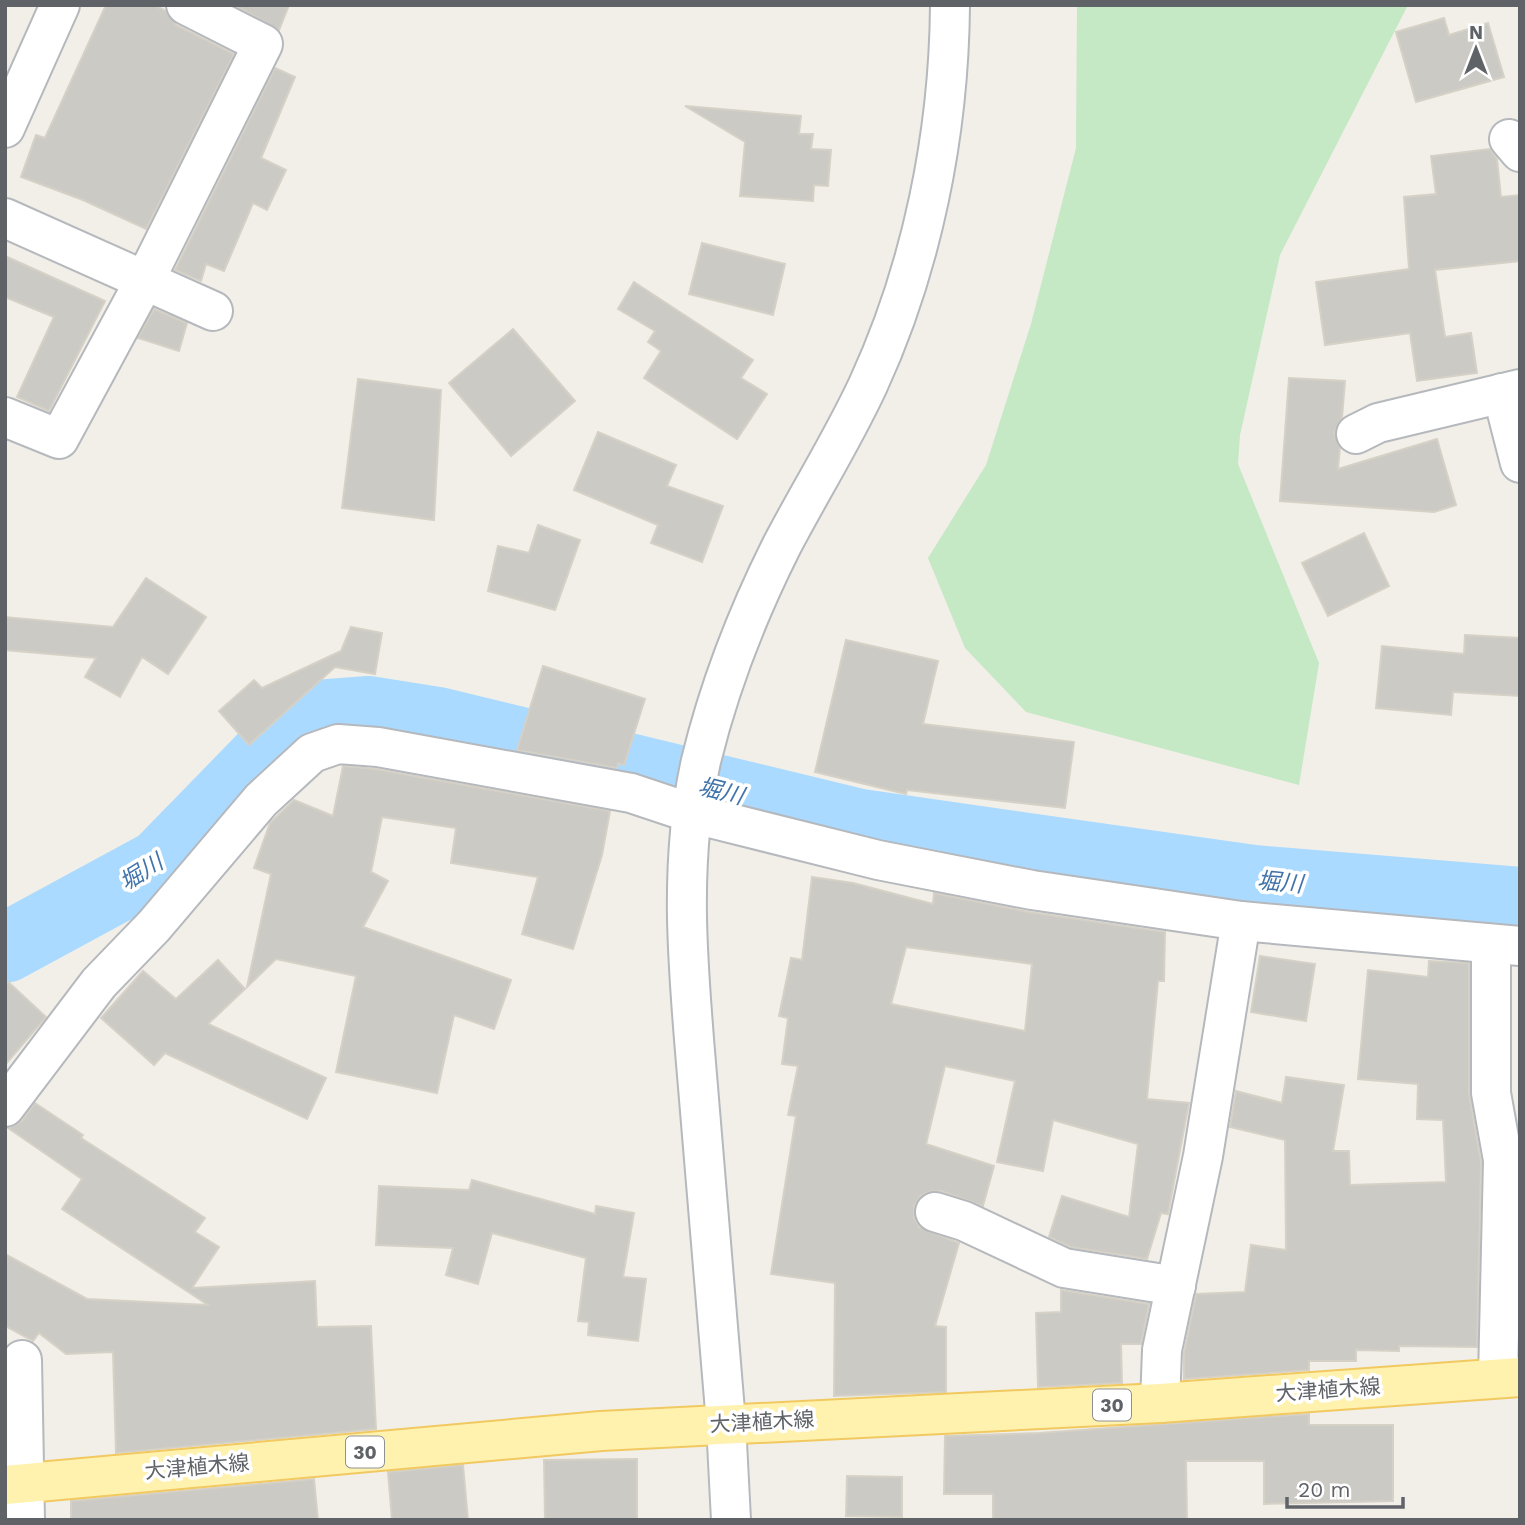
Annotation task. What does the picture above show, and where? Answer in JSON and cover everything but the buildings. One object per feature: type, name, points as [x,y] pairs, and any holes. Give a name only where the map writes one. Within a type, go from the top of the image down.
[{"type":"main road","name":"大津植木線","points":[[18,1496],[601,1430],[1160,1403],[1509,1377]]},
{"type":"street","points":[[5,128],[60,5]]},
{"type":"street","points":[[5,417],[59,439],[145,280],[263,44],[186,5]]},
{"type":"street","points":[[731,1520],[726,1423],[688,963],[689,868],[697,792],[722,687],[749,615],[782,545],[870,382],[902,300],[924,219],[938,143],[950,41],[950,5]]},
{"type":"street","points":[[5,218],[213,311]]},
{"type":"street","points":[[1356,433],[1377,423],[1511,391],[1520,463]]},
{"type":"street","points":[[5,1107],[99,984],[154,926],[261,800],[312,752],[338,744],[378,747],[631,793],[697,792],[930,870],[1032,890],[1241,921],[1505,945],[1492,1093],[1503,1160],[1509,1377]]},
{"type":"street","points":[[1160,1403],[1162,1350],[1203,1156],[1241,921]]},
{"type":"street","points":[[935,1212],[964,1222],[1064,1268],[1176,1286]]},
{"type":"street","points":[[18,1496],[22,1360]]},
{"type":"green space","points":[[1077,5],[1408,5],[1280,255],[1240,435],[1238,464],[1319,663],[1299,785],[1026,712],[965,648],[928,558],[986,465],[1031,324],[1076,148]]},
{"type":"waterway","name":"堀川","points":[[5,948],[160,864],[272,749],[316,715],[369,711],[438,722],[860,824],[1253,880],[1520,902]]}]
